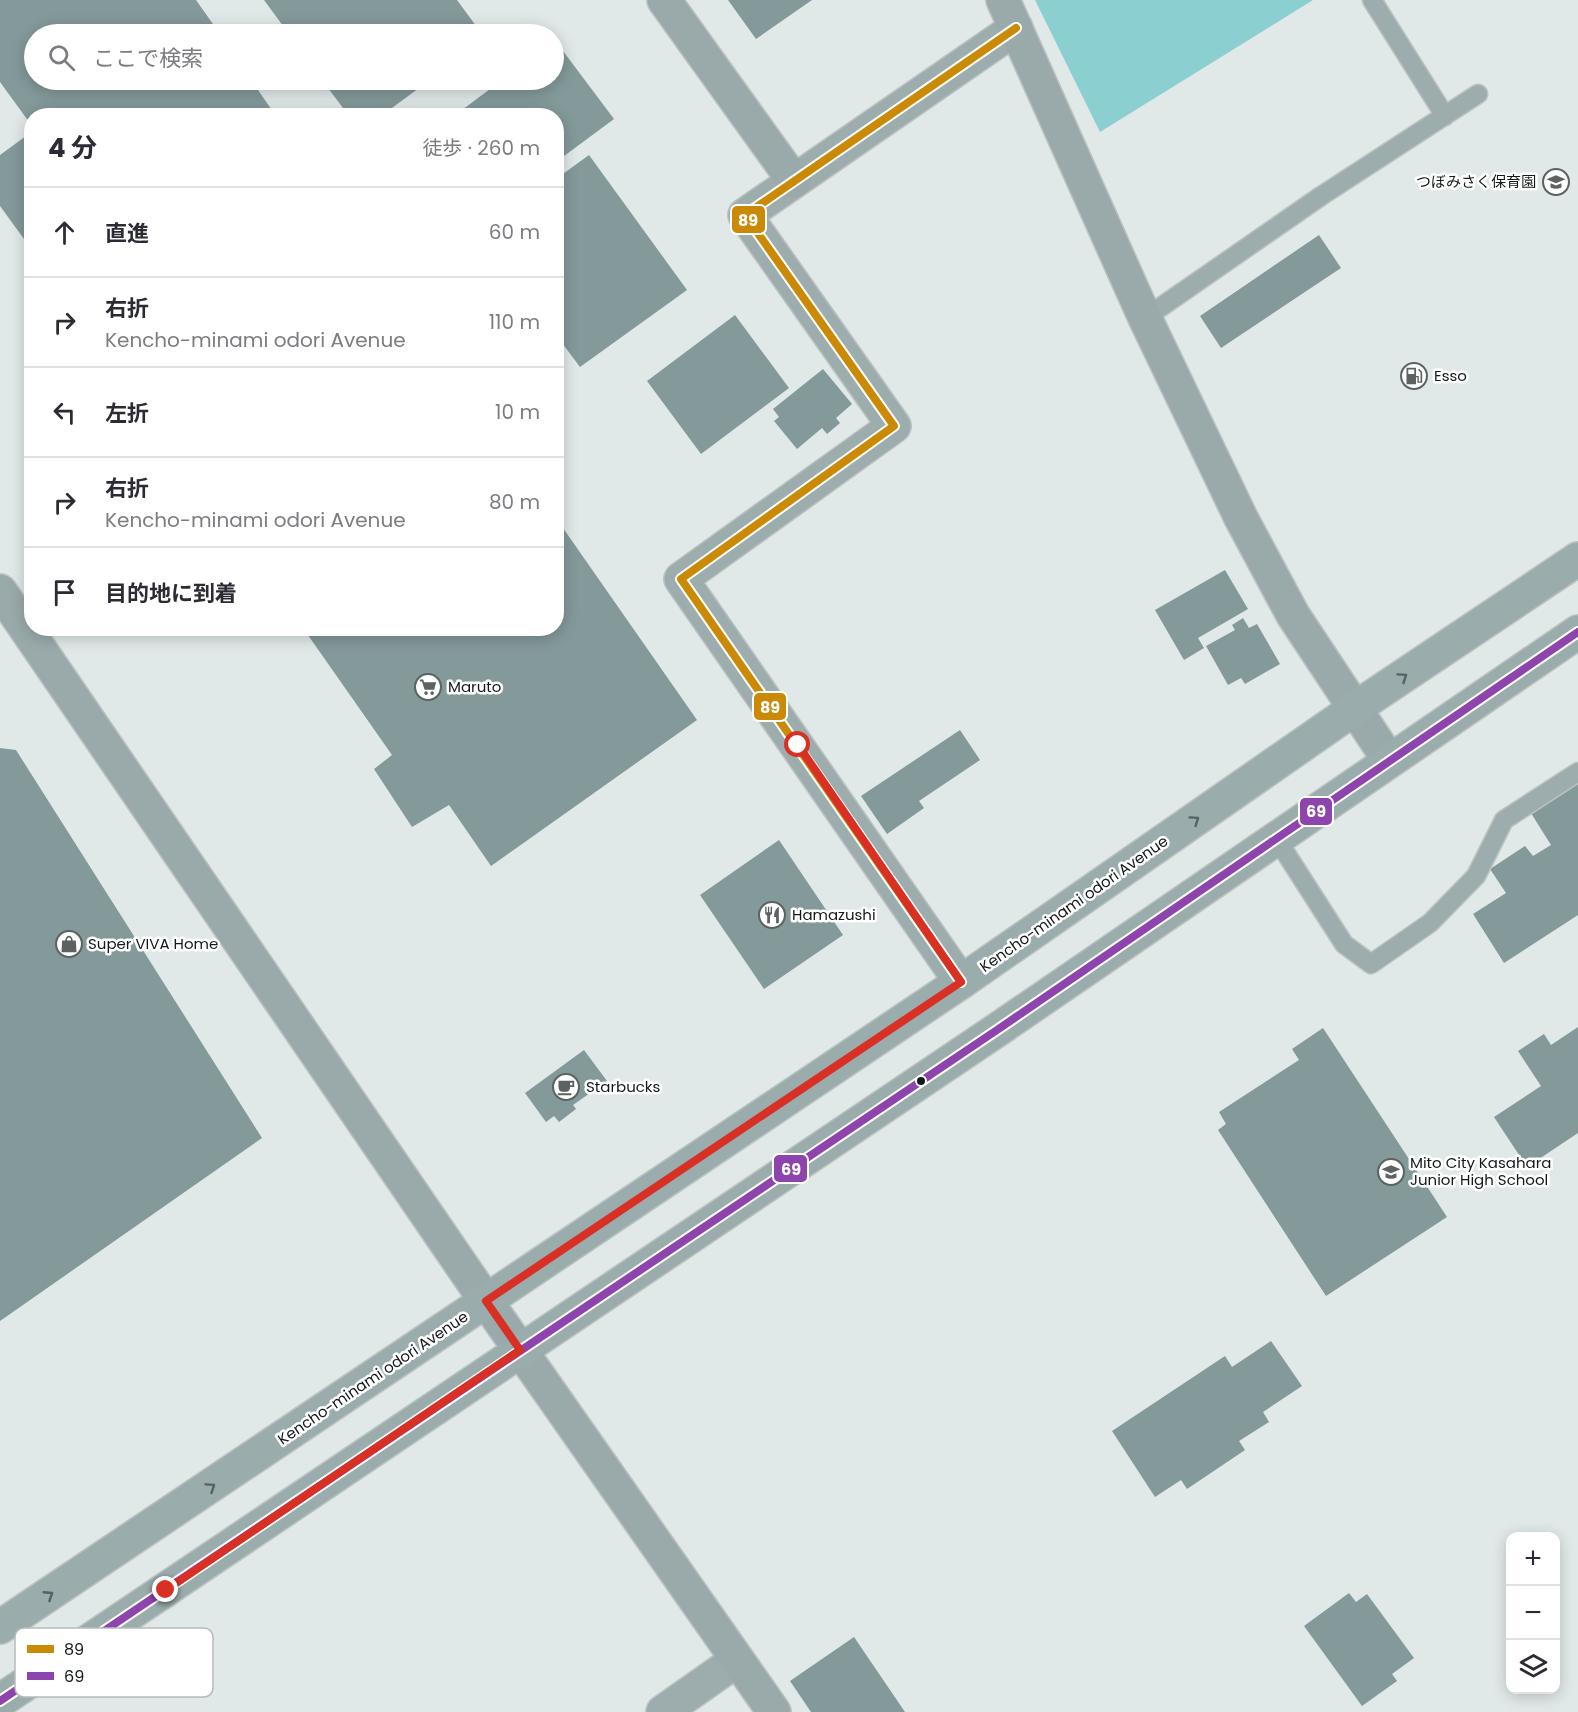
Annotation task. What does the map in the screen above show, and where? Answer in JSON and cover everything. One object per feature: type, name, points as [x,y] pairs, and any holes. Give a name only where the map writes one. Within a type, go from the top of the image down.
[{"type":"main road","name":"Kencho-minami odori Avenue","points":[[0,1627],[961,982],[1354,709],[1578,559]]},
{"type":"main road","points":[[108,1628],[997,1030],[1578,632]]},
{"type":"main road","points":[[0,1701],[15,1691]]},
{"type":"street","points":[[664,0],[794,181]]},
{"type":"street","points":[[961,982],[681,579],[894,426],[745,215],[794,181],[1009,14],[1145,318],[1251,537],[1293,615],[1389,760]]},
{"type":"street","points":[[0,591],[24,626]]},
{"type":"street","points":[[31,636],[486,1301],[774,1712]]},
{"type":"street","points":[[663,1712],[737,1660]]},
{"type":"lane","points":[[1372,0],[1445,116]]},
{"type":"lane","points":[[1145,318],[1321,196],[1478,94]]},
{"type":"lane","points":[[1276,838],[1344,944],[1371,964],[1430,923],[1476,876],[1504,820],[1578,771]]},
{"type":"shaded area","points":[[1035,0],[1313,0],[1100,132]]},
{"type":"building","points":[[0,0],[196,0],[213,24],[24,24],[24,90],[258,90],[270,108],[24,108],[24,115],[0,82]]},
{"type":"building","points":[[264,0],[457,0],[475,24],[282,24]]},
{"type":"building","points":[[728,0],[812,0],[756,39]]},
{"type":"building","points":[[564,52],[614,119],[564,156],[564,108],[465,108],[489,90],[564,90]]},
{"type":"building","points":[[330,90],[416,90],[392,108],[343,108]]},
{"type":"building","points":[[24,137],[24,239],[0,206],[0,155]]},
{"type":"building","points":[[589,155],[687,290],[580,367],[564,346],[564,173]]},
{"type":"building","points":[[1319,235],[1341,268],[1221,348],[1200,316]]},
{"type":"building","points":[[735,315],[789,388],[701,454],[647,381]]},
{"type":"building","points":[[823,369],[852,404],[836,418],[840,423],[827,434],[822,428],[797,449],[774,421],[779,417],[773,409]]},
{"type":"building","points":[[564,529],[697,720],[491,866],[449,805],[412,827],[374,769],[392,755],[309,636],[564,636]]},
{"type":"building","points":[[1225,570],[1248,609],[1198,638],[1204,648],[1184,660],[1155,610]]},
{"type":"building","points":[[1243,618],[1249,628],[1257,624],[1280,664],[1245,684],[1241,678],[1228,685],[1206,646],[1235,630],[1232,625]]},
{"type":"building","points":[[960,730],[980,760],[919,801],[924,808],[887,834],[861,796]]},
{"type":"building","name":"Super VIVA Home","points":[[0,748],[16,750],[262,1138],[0,1321]]},
{"type":"building","points":[[1578,778],[1578,915],[1504,963],[1473,914],[1506,893],[1490,869],[1525,846],[1533,856],[1551,845],[1529,810]]},
{"type":"building","name":"Hamazushi","points":[[779,840],[843,935],[764,989],[700,895]]},
{"type":"building","points":[[1578,1027],[1578,1133],[1527,1167],[1494,1117],[1541,1086],[1518,1051],[1544,1034],[1551,1045]]},
{"type":"building","points":[[1323,1028],[1447,1217],[1326,1296],[1218,1130],[1226,1124],[1219,1112],[1299,1060],[1292,1049]]},
{"type":"building","name":"Starbucks","points":[[584,1050],[607,1081],[573,1105],[576,1109],[559,1122],[554,1116],[546,1122],[525,1093]]},
{"type":"building","points":[[1271,1341],[1302,1386],[1263,1412],[1269,1422],[1239,1441],[1245,1450],[1187,1489],[1181,1480],[1155,1497],[1112,1431],[1225,1356],[1232,1367]]},
{"type":"building","points":[[1349,1593],[1356,1602],[1367,1594],[1414,1658],[1392,1674],[1397,1681],[1362,1706],[1304,1626]]},
{"type":"building","points":[[854,1637],[905,1712],[811,1712],[790,1681]]},
{"type":"transit line","name":"89","points":[[961,982],[681,579],[894,426],[745,215],[1016,28]]},
{"type":"transit line","name":"69","points":[[108,1628],[997,1030],[1578,632]]},
{"type":"transit line","name":"69","points":[[0,1701],[15,1691]]},
{"type":"place","name":"つぼみさく保育園","points":[[1556,182]]},
{"type":"place","name":"Esso","points":[[1414,376]]},
{"type":"place","name":"Maruto","points":[[428,687]]},
{"type":"place","name":"Hamazushi","points":[[772,915]]},
{"type":"place","name":"Super VIVA Home","points":[[69,944]]},
{"type":"place","name":"Starbucks","points":[[566,1087]]},
{"type":"place","name":"Mito City Kasahara Junior High School","points":[[1391,1172]]},
{"type":"route","points":[[166,1590],[520,1350],[486,1301],[961,982],[798,745]]}]
